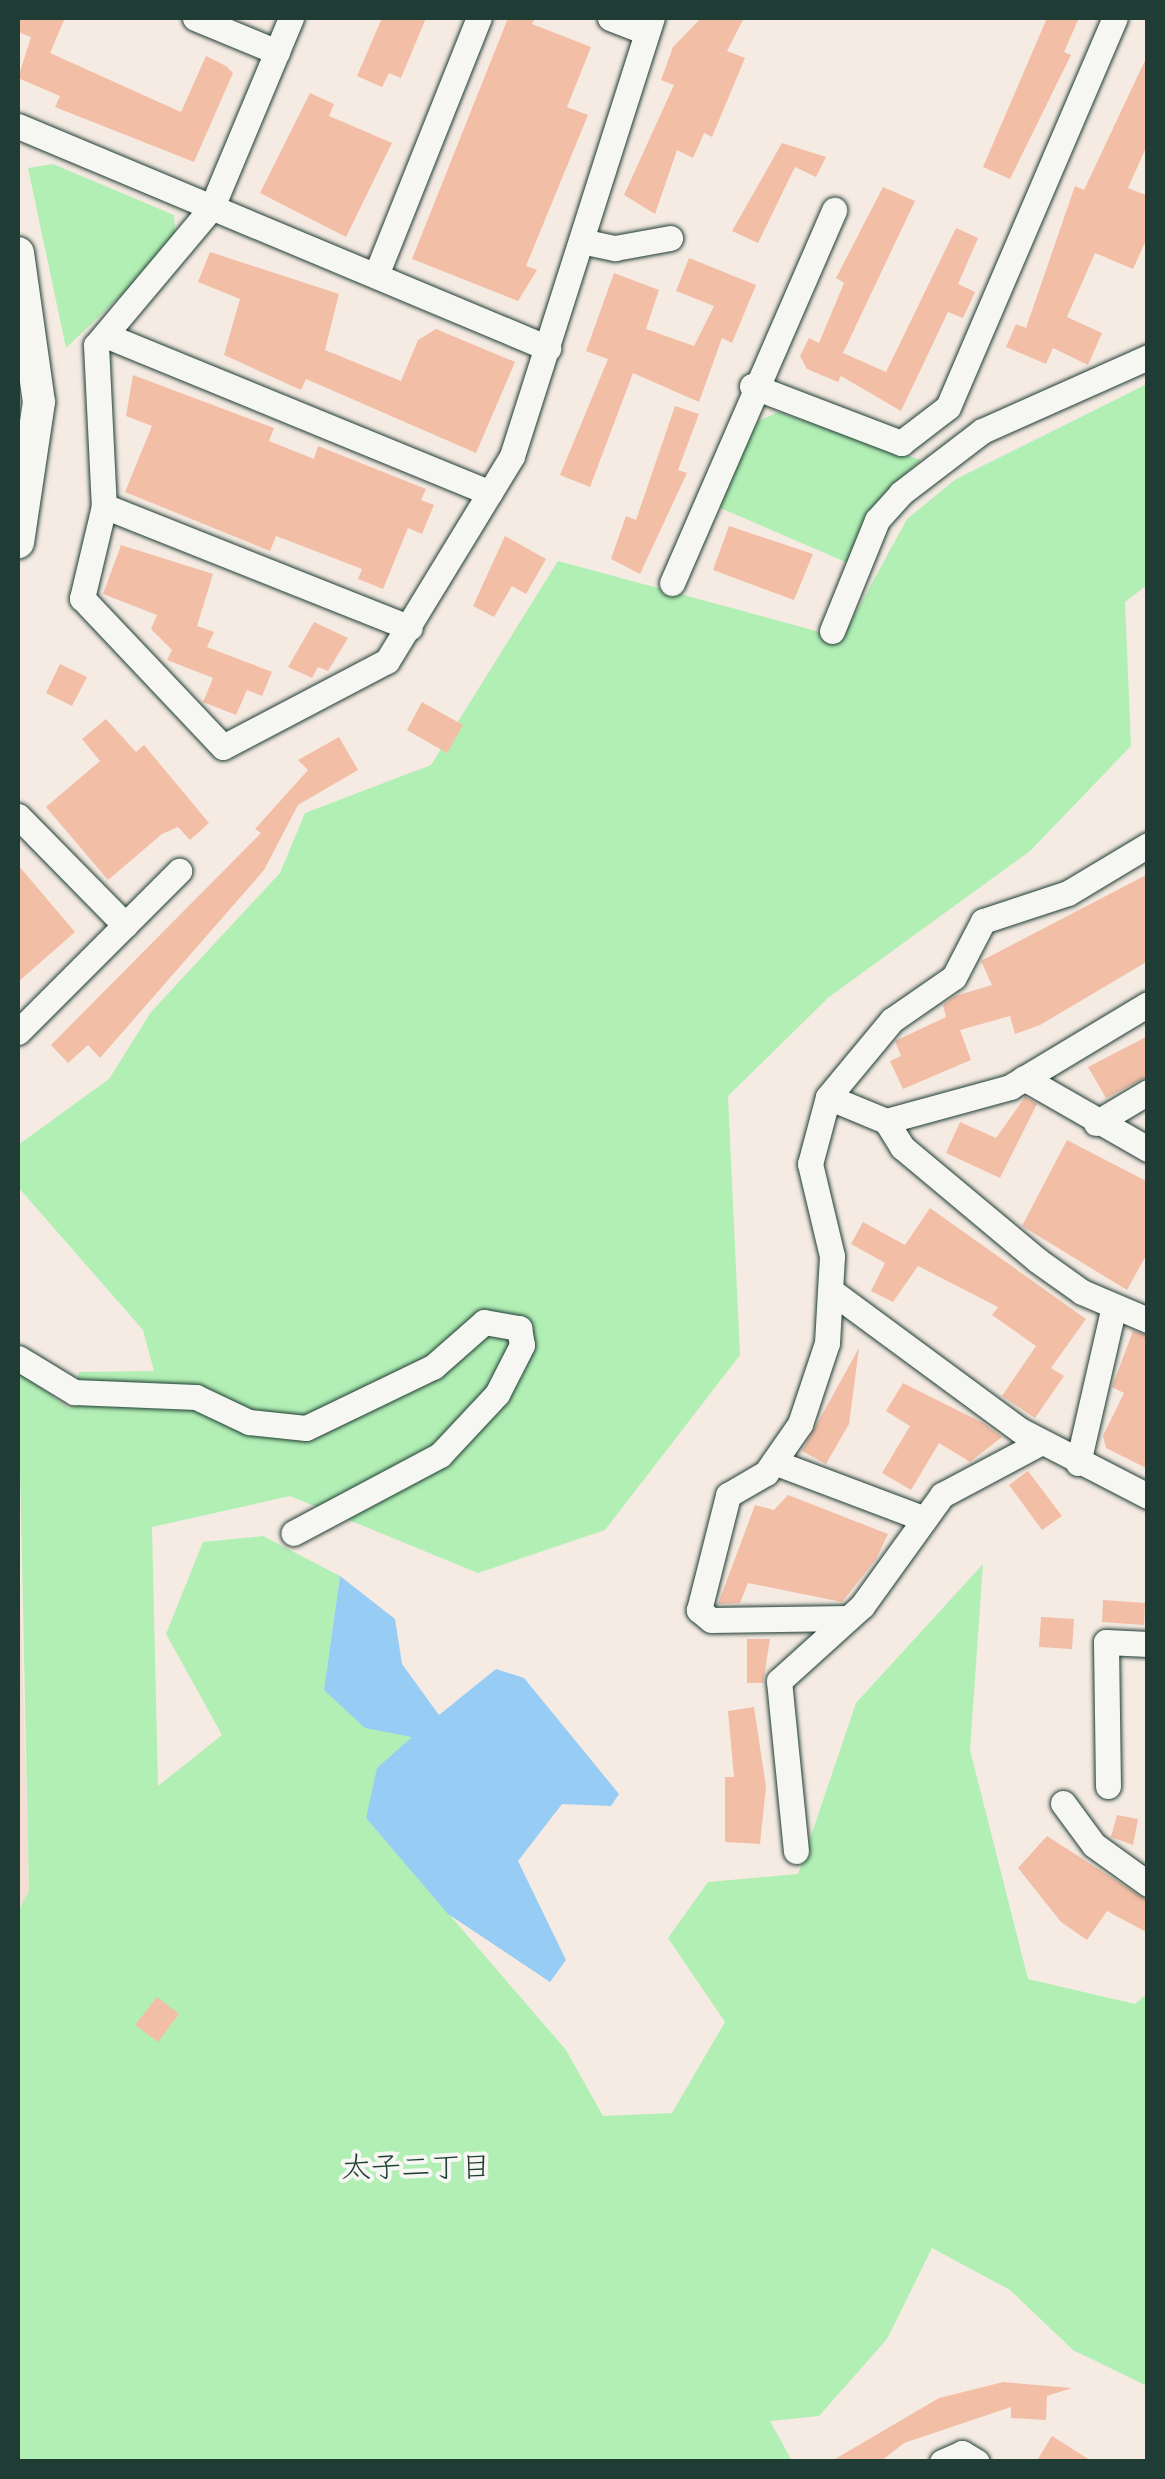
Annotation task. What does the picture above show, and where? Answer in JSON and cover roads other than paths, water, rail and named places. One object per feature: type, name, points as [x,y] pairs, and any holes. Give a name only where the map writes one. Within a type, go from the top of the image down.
[{"type":"street","points":[[195,18],[277,52]]},
{"type":"street","points":[[291,18],[212,207],[96,345],[104,506],[82,598],[224,747],[387,660],[490,492],[548,348],[649,25],[610,18]]},
{"type":"street","points":[[376,275],[478,18]]},
{"type":"street","points":[[752,386],[901,442],[948,407],[1115,18]]},
{"type":"street","points":[[18,126],[548,348]]},
{"type":"street","points":[[672,584],[752,386],[834,210]]},
{"type":"street","points":[[581,241],[615,248],[670,238]]},
{"type":"street","points":[[18,253],[27,344],[26,440],[18,542]]},
{"type":"street","points":[[105,335],[490,492]]},
{"type":"street","points":[[832,631],[877,520],[945,459],[982,431],[1146,354]]},
{"type":"street","points":[[925,424],[945,459]]},
{"type":"street","points":[[104,506],[410,628]]},
{"type":"street","points":[[18,816],[125,926]]},
{"type":"street","points":[[848,1618],[711,1620],[699,1610],[728,1496],[774,1462],[814,1392],[834,1293],[810,1164],[828,1097],[892,1020],[954,977],[982,921],[1068,893],[1148,845]]},
{"type":"street","points":[[18,1032],[179,870]]},
{"type":"street","points":[[886,1121],[1024,1078],[1148,1004]]},
{"type":"street","points":[[1024,1078],[1148,1149]]},
{"type":"street","points":[[1096,1122],[1148,1092]]},
{"type":"street","points":[[828,1097],[886,1121],[902,1147],[1038,1260],[1114,1306],[1148,1320]]},
{"type":"street","points":[[834,1293],[1040,1443],[1148,1496]]},
{"type":"street","points":[[1078,1463],[1114,1306]]},
{"type":"street","points":[[18,1358],[74,1392],[196,1397],[250,1422],[306,1428],[433,1367],[484,1322],[518,1328],[522,1345],[497,1394],[440,1455],[293,1533]]},
{"type":"street","points":[[796,1850],[779,1681],[848,1618],[922,1518],[962,1480],[1040,1443]]},
{"type":"street","points":[[774,1462],[922,1518]]},
{"type":"street","points":[[1108,1786],[1106,1642],[1148,1644]]},
{"type":"street","points":[[1063,1803],[1094,1845],[1148,1884]]},
{"type":"street","points":[[942,2462],[962,2453],[977,2462]]},
{"type":"water","points":[[340,1576],[395,1619],[402,1664],[439,1715],[496,1669],[524,1678],[619,1794],[611,1806],[562,1804],[518,1861],[566,1960],[550,1982],[448,1914],[366,1818],[377,1768],[412,1737],[365,1728],[324,1690]]},
{"type":"district","name":"太子二丁目","points":[[416,2167]]}]
